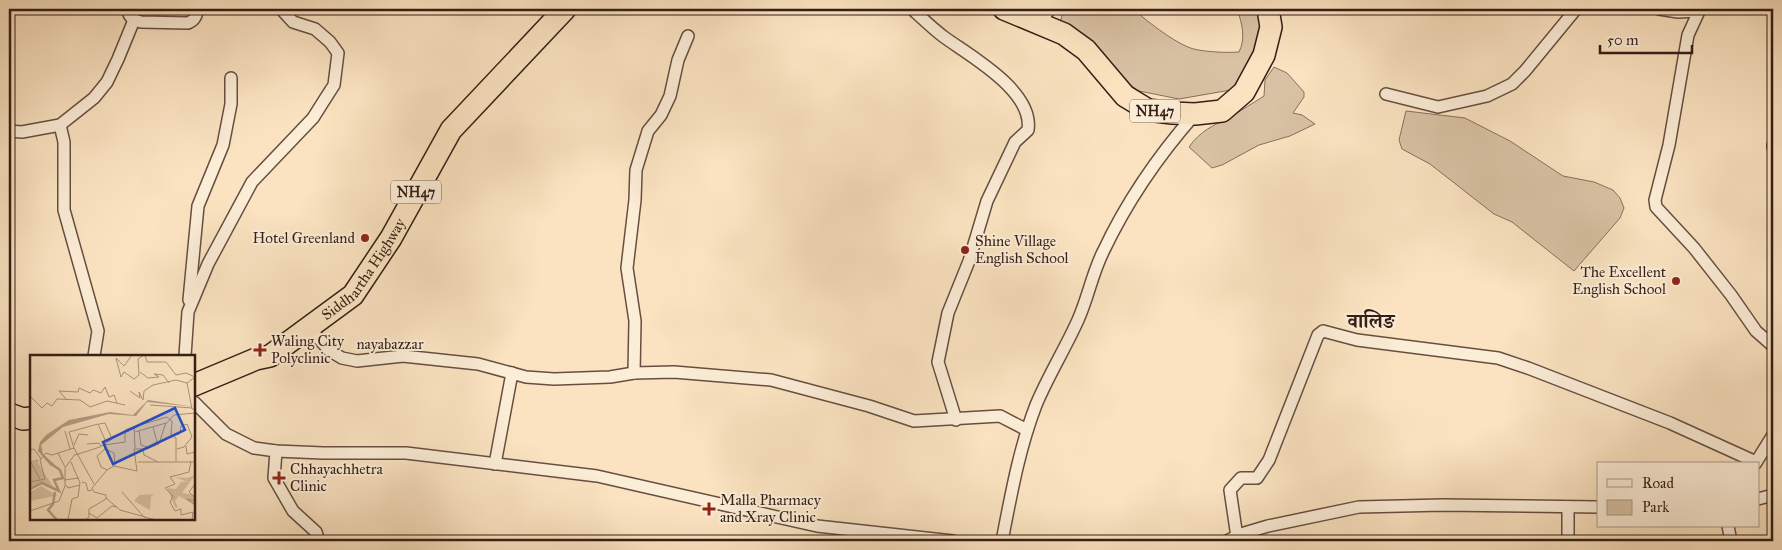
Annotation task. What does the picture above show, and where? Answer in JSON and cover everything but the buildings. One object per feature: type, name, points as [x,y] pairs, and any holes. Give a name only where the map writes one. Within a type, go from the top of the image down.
[{"type":"highway","name":"Siddhartha Highway","points":[[195,385],[256,359],[270,356],[353,296],[391,238],[451,130],[565,9]]},
{"type":"highway","name":"NH47","points":[[1004,9],[1044,16],[1086,50],[1125,96],[1148,110],[1195,114],[1222,111],[1244,92],[1264,55],[1271,27],[1268,9]]},
{"type":"highway","points":[[9,414],[23,419],[30,418]]},
{"type":"street","points":[[128,9],[128,13],[134,20],[141,22],[188,23],[193,21],[197,15],[197,9]]},
{"type":"street","points":[[188,312],[208,264],[252,182],[312,118],[334,85],[338,52],[315,29],[293,22],[281,9]]},
{"type":"street","points":[[912,9],[941,35],[1011,88],[1024,107],[1028,117],[1028,130],[1015,142],[987,201],[969,261],[948,313],[938,362],[956,420]]},
{"type":"street","points":[[1386,94],[1438,107],[1487,96],[1512,84],[1576,9]]},
{"type":"street","points":[[1659,9],[1678,12],[1699,10],[1688,35],[1669,145],[1655,200],[1656,207],[1694,248],[1756,331],[1773,346]]},
{"type":"street","points":[[9,131],[22,132],[60,125],[94,98],[107,82],[134,20]]},
{"type":"street","points":[[634,373],[634,320],[627,268],[635,200],[636,170],[648,131],[661,115],[670,96],[678,60],[688,36]]},
{"type":"street","points":[[185,355],[198,206],[222,145],[231,104],[231,78]]},
{"type":"street","points":[[1002,541],[1014,479],[1027,430],[1048,378],[1079,319],[1106,245],[1133,195],[1171,142],[1195,114]]},
{"type":"street","points":[[60,125],[64,142],[64,210],[98,331],[94,355]]},
{"type":"street","name":"nayabazzar","points":[[309,328],[330,351],[342,358],[357,361],[403,356],[478,364],[526,377],[554,379],[674,372],[770,380],[869,406],[914,421],[1000,416],[1027,430]]},
{"type":"street","points":[[1597,507],[1433,505],[1359,507],[1268,526],[1232,539],[1230,490],[1241,478],[1257,478],[1269,460],[1318,335],[1323,331],[1357,340],[1498,358],[1644,413],[1754,462]]},
{"type":"street","points":[[495,464],[512,373]]},
{"type":"street","points":[[195,403],[226,434],[245,444],[276,451],[406,453],[597,476],[817,526],[953,541]]},
{"type":"street","points":[[1757,462],[1773,435]]},
{"type":"street","points":[[276,451],[274,478],[293,511],[316,532],[319,541]]},
{"type":"street","points":[[1760,498],[1773,495]]},
{"type":"street","points":[[1568,507],[1568,541]]},
{"type":"street","points":[[1728,528],[1730,541]]},
{"type":"green space","points":[[1064,9],[1133,9],[1167,35],[1188,47],[1206,51],[1239,52],[1243,36],[1237,9],[1261,9],[1262,49],[1231,90],[1179,99],[1139,91],[1115,75],[1060,22]]},
{"type":"green space","points":[[1274,67],[1287,73],[1304,92],[1304,97],[1293,113],[1302,115],[1315,124],[1290,136],[1259,145],[1222,165],[1212,168],[1189,147],[1198,136],[1208,129],[1264,96],[1265,80]]},
{"type":"green space","points":[[1406,111],[1465,118],[1510,141],[1563,176],[1594,182],[1613,190],[1620,198],[1624,208],[1620,218],[1574,271],[1512,222],[1494,214],[1430,164],[1402,149],[1399,140]]},
{"type":"place","name":"Hotel Greenland","points":[[365,238]]},
{"type":"place","name":"Shine Village English School","points":[[965,250]]},
{"type":"place","name":"The Excellent English School","points":[[1676,281]]},
{"type":"place","name":"Waling City Polyclinic","points":[[260,350]]},
{"type":"place","name":"Chhayachhetra Clinic","points":[[279,478]]},
{"type":"place","name":"Malla Pharmacy and Xray Clinic","points":[[709,509]]},
{"type":"district","name":"वालिङ","points":[[1371,321]]}]
